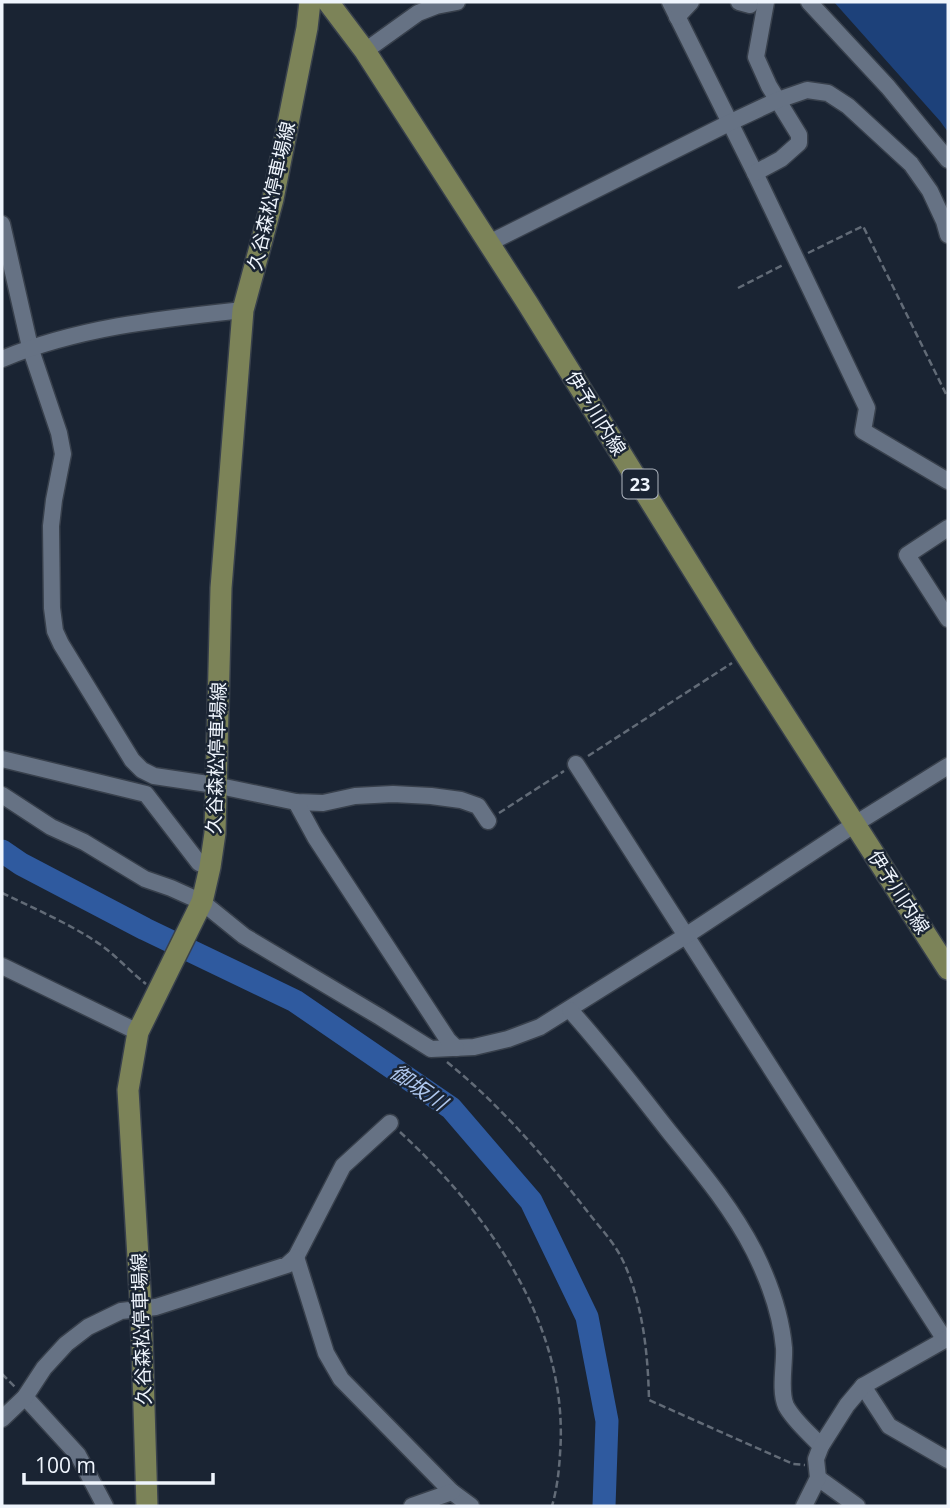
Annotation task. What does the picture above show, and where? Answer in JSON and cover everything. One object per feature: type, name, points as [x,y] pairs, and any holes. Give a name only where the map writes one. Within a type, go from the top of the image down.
[{"type":"main road","name":"久谷森松停車場線","points":[[147,1506],[141,1308],[128,1090],[138,1032],[200,906],[211,867],[215,834],[221,588],[243,310],[273,199],[310,2]]},
{"type":"main road","name":"伊予川内線","points":[[328,2],[365,51],[489,243],[746,655],[948,968]]},
{"type":"street","points":[[365,51],[418,13],[457,2]]},
{"type":"street","points":[[691,2],[674,9],[867,408],[863,431],[948,481]]},
{"type":"street","points":[[810,2],[888,87],[948,160]]},
{"type":"street","points":[[752,3],[756,57],[769,86],[799,135],[799,143],[781,159],[755,173]]},
{"type":"street","points":[[489,243],[729,123],[807,90],[828,93],[848,106],[911,164],[930,191],[948,235]]},
{"type":"street","points":[[2,224],[30,348],[59,433],[63,454],[51,526],[52,608],[55,631],[132,760],[142,770],[154,776],[215,785],[296,802],[323,803],[355,796],[394,794],[461,800],[478,806],[488,821]]},
{"type":"street","points":[[2,359],[72,335],[140,322],[243,310]]},
{"type":"street","points":[[948,528],[907,555],[948,619]]},
{"type":"street","points":[[2,759],[146,794],[199,863],[211,867]]},
{"type":"street","points":[[576,764],[946,1339],[863,1386],[847,1405],[821,1446],[816,1459],[818,1473],[804,1506]]},
{"type":"street","points":[[2,795],[51,827],[84,842],[145,879],[171,888],[244,936],[431,1049],[474,1047],[508,1039],[540,1027],[948,766]]},
{"type":"street","points":[[296,802],[352,894],[447,1040],[456,1048]]},
{"type":"street","points":[[2,966],[138,1032]]},
{"type":"street","points":[[570,1010],[599,1042],[723,1199],[741,1228],[775,1300],[784,1347],[783,1394],[786,1405],[821,1446]]},
{"type":"street","points":[[2,1419],[25,1397],[44,1368],[88,1327],[121,1311],[156,1307],[287,1265],[296,1256],[343,1166],[390,1122]]},
{"type":"street","points":[[296,1256],[326,1353],[341,1379],[452,1492],[471,1506]]},
{"type":"street","points":[[863,1386],[890,1426],[948,1460]]},
{"type":"street","points":[[25,1397],[78,1455],[105,1506]]},
{"type":"street","points":[[818,1473],[857,1506]]},
{"type":"street","points":[[412,1506],[452,1492]]},
{"type":"path","points":[[738,288],[863,226],[946,394]]},
{"type":"path","points":[[488,821],[746,655]]},
{"type":"path","points":[[2,893],[64,922],[97,942],[131,973],[158,988]]},
{"type":"path","points":[[431,1049],[513,1123],[618,1251],[635,1291],[643,1333],[649,1399],[818,1473]]},
{"type":"path","points":[[390,1122],[473,1209],[513,1269],[540,1322],[556,1374],[561,1414],[560,1459],[552,1506]]},
{"type":"path","points":[[2,1374],[25,1397]]},
{"type":"shaded area","points":[[834,2],[948,2],[948,132],[940,121]]},
{"type":"waterway","name":"御坂川","points":[[2,851],[21,864],[145,929],[295,1001],[451,1108],[531,1201],[587,1317],[607,1421],[604,1506]]}]
